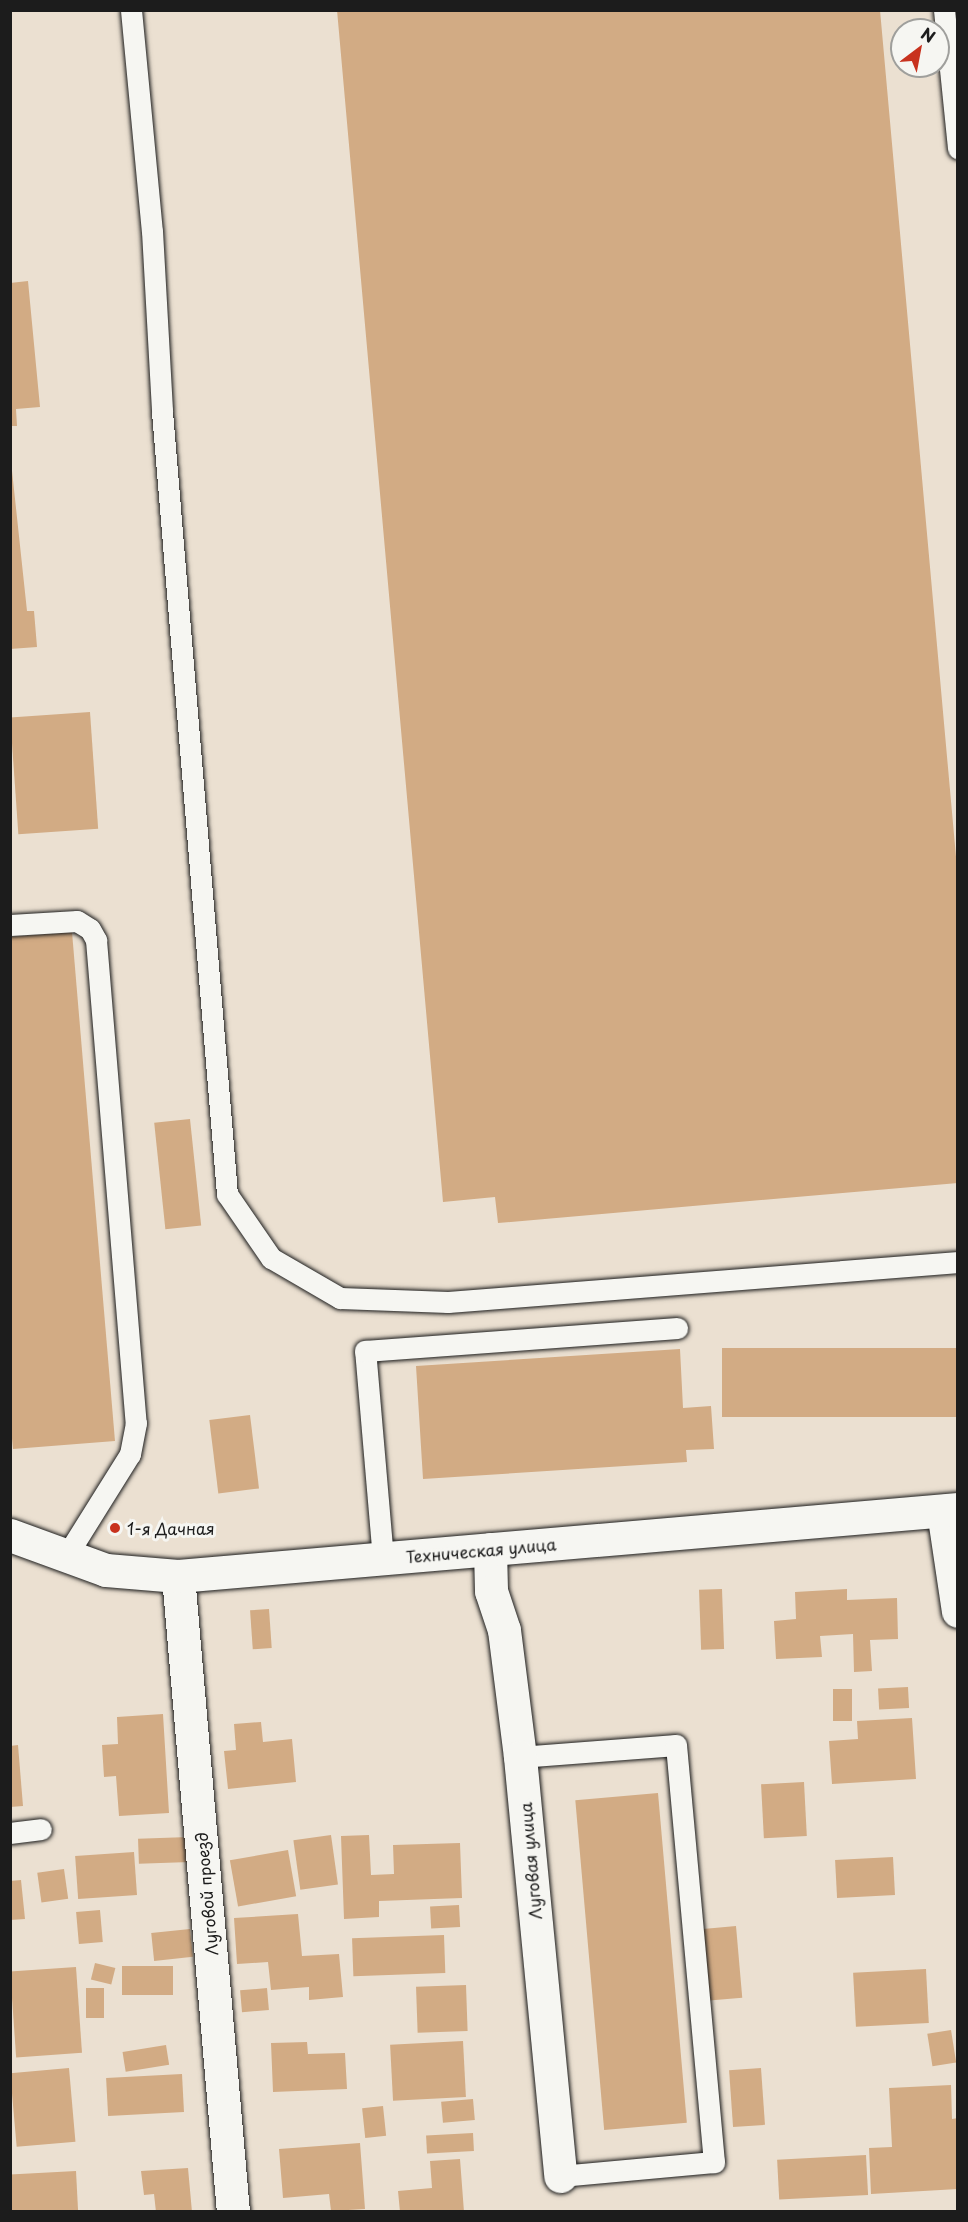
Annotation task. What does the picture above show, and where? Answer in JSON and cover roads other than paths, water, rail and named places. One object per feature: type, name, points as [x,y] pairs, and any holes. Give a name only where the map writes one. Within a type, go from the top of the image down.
[{"type":"street","name":"Техническая улица","points":[[10,1535],[106,1570],[178,1576],[950,1510]]},
{"type":"street","points":[[950,1510],[957,1611]]},
{"type":"street","name":"Луговая улица","points":[[490,1549],[491,1591],[504,1630],[520,1757],[560,2176]]},
{"type":"street","name":"Луговой проезд","points":[[178,1576],[233,2211]]},
{"type":"lane","points":[[131,10],[152,231],[162,412],[227,1194],[272,1258],[340,1298],[448,1302],[957,1262]]},
{"type":"lane","points":[[944,10],[957,148]]},
{"type":"lane","points":[[10,925],[77,921],[90,929],[96,940],[136,1423],[130,1454],[67,1555]]},
{"type":"lane","points":[[383,1559],[365,1351],[677,1328]]},
{"type":"lane","points":[[520,1757],[676,1745],[714,2162],[560,2176]]},
{"type":"lane","points":[[10,1833],[42,1829]]},
{"type":"place","name":"1-я Дачная","points":[[115,1528]]}]
